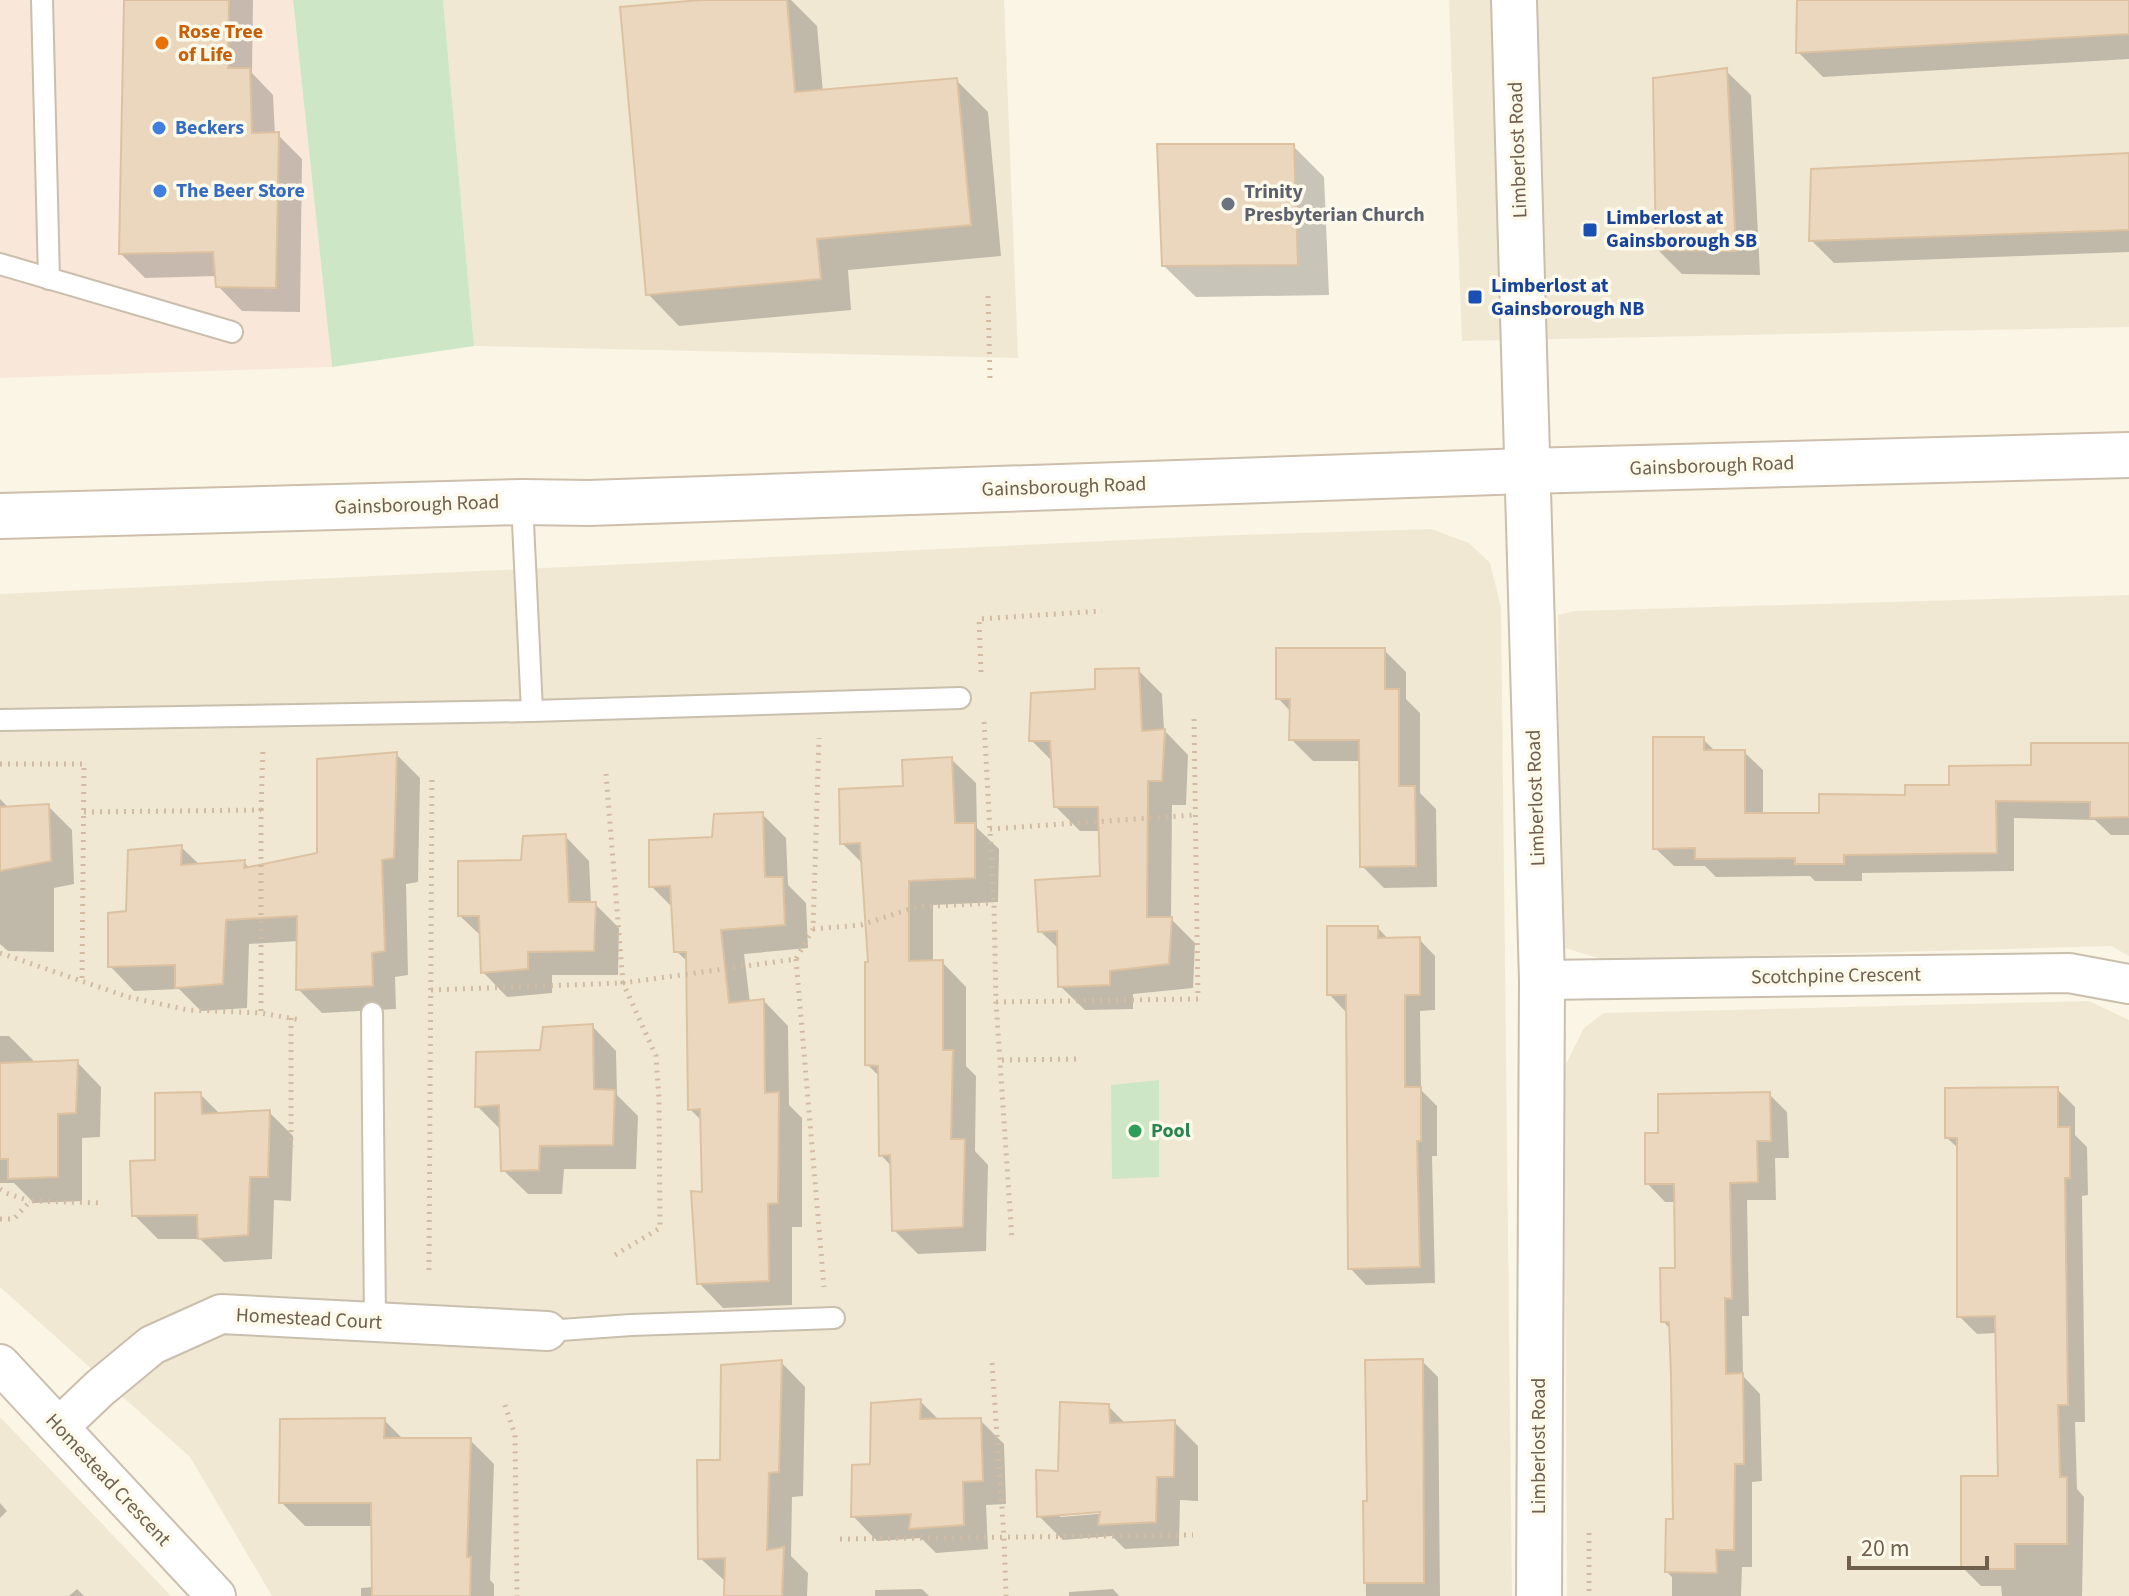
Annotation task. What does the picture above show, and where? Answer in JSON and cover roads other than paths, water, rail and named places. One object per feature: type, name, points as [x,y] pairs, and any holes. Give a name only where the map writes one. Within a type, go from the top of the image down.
[{"type":"main road","name":"Limberlost Road","points":[[1514,0],[1542,980],[1539,1596]]},
{"type":"main road","name":"Gainsborough Road","points":[[0,516],[522,502],[589,503],[1527,471],[2129,455]]},
{"type":"street","name":"Scotchpine Crescent","points":[[1542,980],[2069,973],[2129,984]]},
{"type":"street","name":"Homestead Court","points":[[60,1426],[152,1345],[221,1314],[547,1331]]},
{"type":"street","name":"Homestead Crescent","points":[[0,1364],[216,1596]]},
{"type":"lane","points":[[42,0],[49,279]]},
{"type":"lane","points":[[0,264],[232,332]]},
{"type":"lane","points":[[522,502],[532,711]]},
{"type":"lane","points":[[0,720],[532,711],[960,698]]},
{"type":"lane","points":[[372,1013],[375,1322]]},
{"type":"lane","points":[[547,1331],[834,1318]]},
{"type":"place","name":"Rose Tree of Life","points":[[162,43]]},
{"type":"place","name":"Beckers","points":[[159,128]]},
{"type":"place","name":"The Beer Store","points":[[160,191]]},
{"type":"place","name":"Trinity Presbyterian Church","points":[[1228,204]]},
{"type":"place","name":"Limberlost at Gainsborough SB","points":[[1590,230]]},
{"type":"place","name":"Limberlost at Gainsborough NB","points":[[1475,297]]},
{"type":"place","name":"Pool","points":[[1135,1131]]}]
